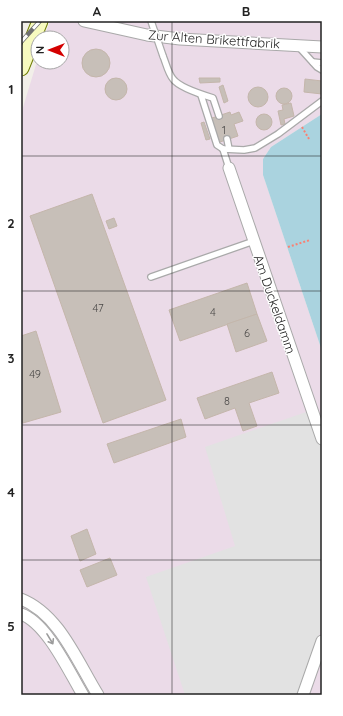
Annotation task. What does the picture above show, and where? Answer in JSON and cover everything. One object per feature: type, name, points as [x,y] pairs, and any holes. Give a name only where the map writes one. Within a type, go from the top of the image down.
[{"type":"main road","points":[[21,68],[40,21]]},
{"type":"street","name":"Zur Alten Brikettfabrik","points":[[84,21],[164,37],[322,47]]},
{"type":"street","name":"Am Duckeldamm","points":[[229,168],[322,439]]},
{"type":"street","points":[[21,599],[39,608],[53,622],[98,695]]},
{"type":"street","points":[[21,614],[34,621],[46,634],[83,695]]},
{"type":"street","points":[[303,695],[322,641]]},
{"type":"lane","points":[[152,21],[163,56],[172,78],[176,82],[201,95],[213,98],[219,116]]},
{"type":"lane","points":[[297,45],[317,68],[322,70]]},
{"type":"lane","points":[[312,62],[322,63]]},
{"type":"lane","points":[[201,95],[218,145],[226,149],[244,150],[255,148],[278,134],[322,101]]},
{"type":"lane","points":[[226,139],[229,168]]},
{"type":"lane","points":[[151,277],[254,241]]},
{"type":"path","points":[[302,127],[309,139]]},
{"type":"path","points":[[288,247],[310,240]]},
{"type":"shaded area","points":[[50,21],[322,21],[322,114],[271,147],[263,159],[263,175],[322,351],[322,695],[21,695],[21,114],[34,70],[70,70],[70,30],[47,30]]},
{"type":"shaded area","points":[[312,410],[322,439],[322,627],[298,695],[185,695],[146,577],[235,546],[205,447]]},
{"type":"water","points":[[322,114],[322,351],[263,175],[263,159],[271,147]]},
{"type":"building","points":[[96,49],[106,53],[110,63],[106,73],[96,77],[86,73],[82,63],[86,53]]},
{"type":"building","points":[[116,78],[124,81],[127,89],[124,97],[116,100],[108,97],[105,89],[108,81]]},
{"type":"building","points":[[199,78],[220,78],[220,82],[200,83]]},
{"type":"building","points":[[305,79],[322,81],[322,94],[304,92]]},
{"type":"building","points":[[223,85],[228,101],[224,103],[219,87]]},
{"type":"building","points":[[258,87],[265,90],[268,97],[265,104],[258,107],[251,104],[248,97],[251,90]]},
{"type":"building","points":[[284,88],[290,90],[292,96],[290,102],[284,104],[278,102],[276,96],[278,90]]},
{"type":"building","points":[[291,103],[294,116],[284,119],[285,124],[281,125],[278,111],[283,110],[282,105]]},
{"type":"building","points":[[230,112],[231,115],[239,112],[243,121],[234,124],[238,136],[217,143],[209,119]]},
{"type":"building","points":[[261,114],[267,114],[272,119],[270,128],[267,130],[261,130],[256,125],[256,119]]},
{"type":"building","points":[[204,122],[210,139],[206,140],[201,123]]},
{"type":"building","points":[[92,194],[166,400],[103,423],[30,216]]},
{"type":"building","points":[[114,218],[117,226],[109,229],[106,221]]},
{"type":"building","points":[[247,283],[257,314],[180,341],[169,310]]},
{"type":"building","points":[[257,314],[267,341],[236,352],[227,324]]},
{"type":"building","points":[[36,331],[61,412],[23,423],[21,416],[21,336]]},
{"type":"building","points":[[272,372],[279,393],[249,403],[257,426],[243,431],[235,408],[205,419],[197,398]]},
{"type":"building","points":[[181,419],[186,437],[114,463],[107,444]]},
{"type":"building","points":[[87,529],[96,554],[80,561],[71,536]]},
{"type":"building","points":[[110,558],[117,575],[87,587],[80,570]]},
{"type":"railway","points":[[21,42],[40,21]]}]
